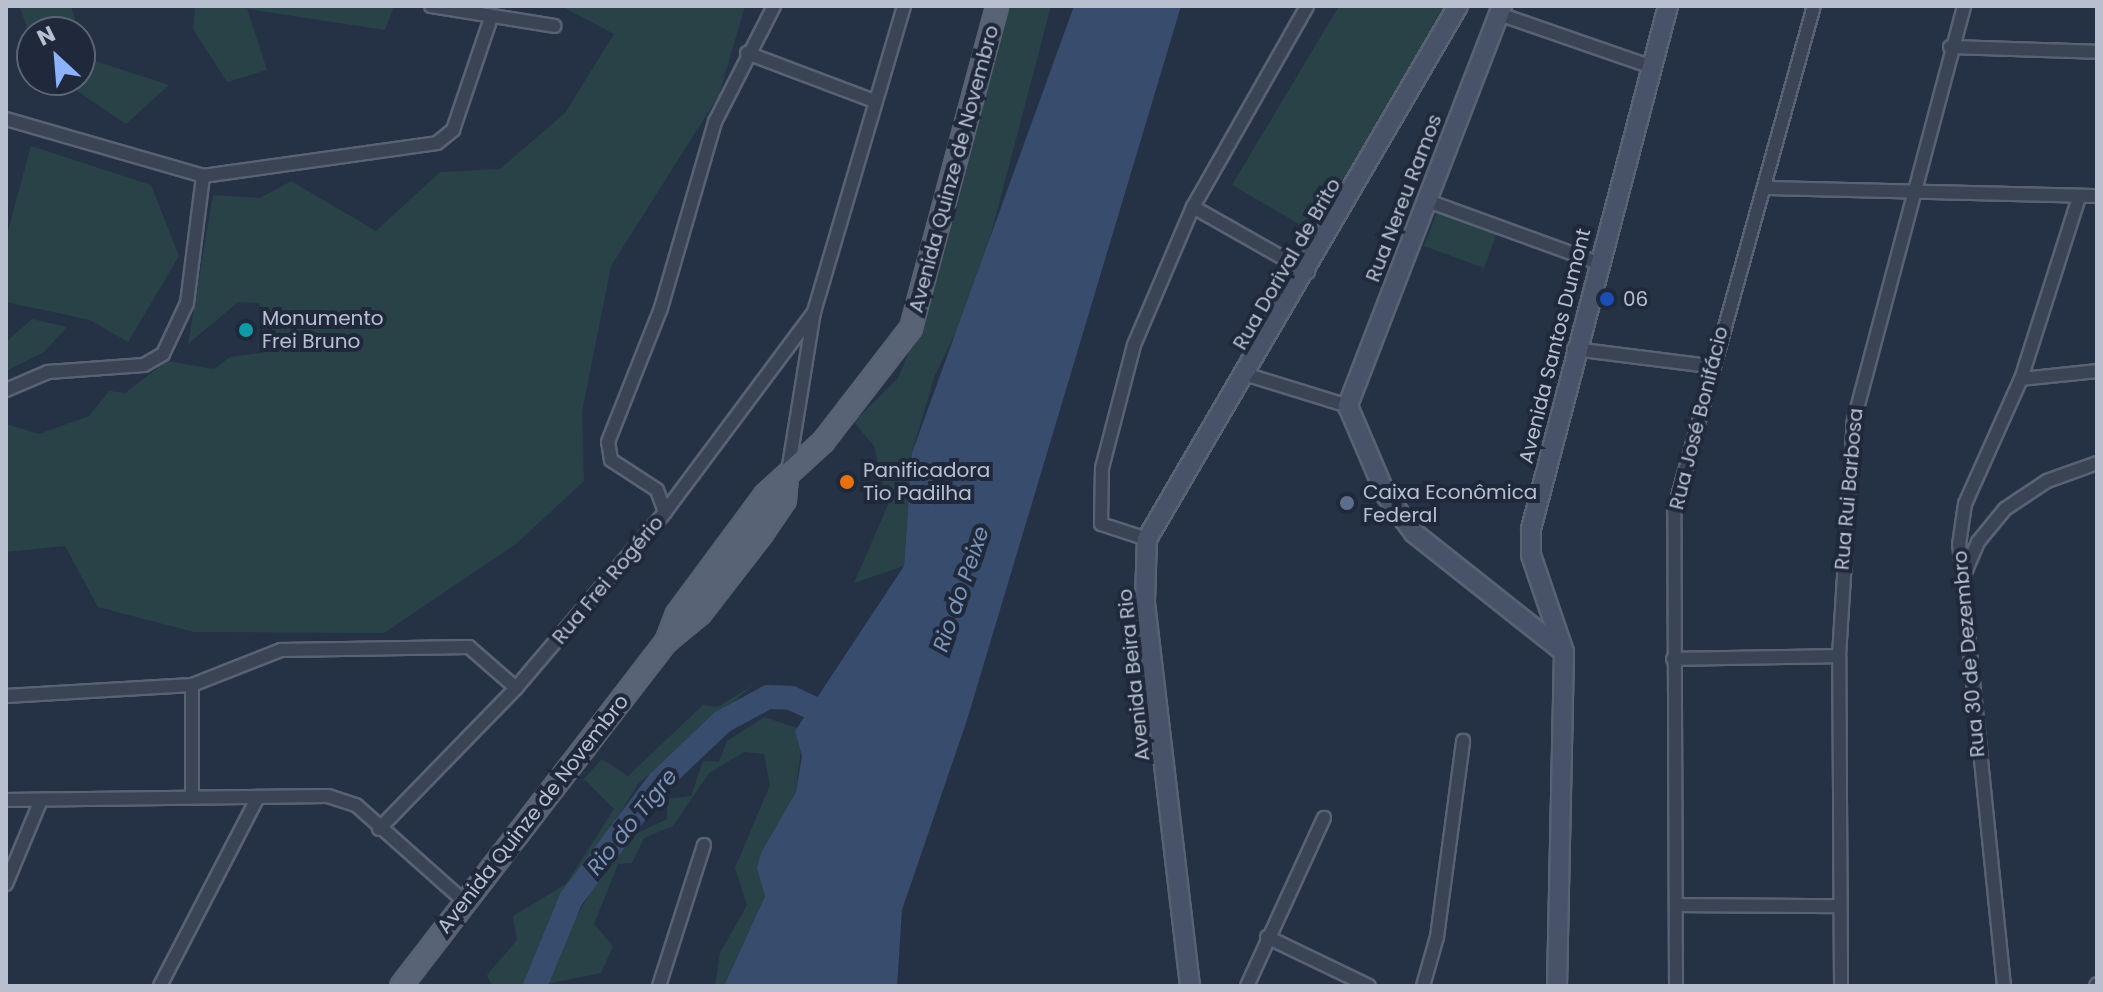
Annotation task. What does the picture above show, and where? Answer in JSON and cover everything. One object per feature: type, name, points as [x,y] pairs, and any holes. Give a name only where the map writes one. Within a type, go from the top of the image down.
[{"type":"main road","name":"Avenida Quinze de Novembro","points":[[717,576],[740,531],[787,479],[911,328],[997,6]]},
{"type":"main road","name":"Avenida Quinze de Novembro","points":[[401,986],[717,576],[762,534],[785,500],[787,479]]},
{"type":"main road","points":[[740,531],[762,534]]},
{"type":"street","points":[[431,6],[490,21],[554,26]]},
{"type":"street","points":[[665,512],[657,490],[611,460],[608,442],[661,308],[715,122],[747,53],[774,6]]},
{"type":"street","name":"Rua Frei Rogério","points":[[787,479],[814,312],[904,6]]},
{"type":"street","points":[[1147,539],[1101,524],[1102,468],[1134,345],[1193,207],[1307,6]]},
{"type":"street","name":"Rua Dorival de Brito","points":[[1147,539],[1248,375],[1458,6]]},
{"type":"street","name":"Avenida Santos Dumont","points":[[1557,986],[1564,652],[1542,588],[1531,529],[1574,349],[1668,6]]},
{"type":"street","name":"Rua José Bonifácio","points":[[1676,986],[1674,511],[1709,366],[1764,188],[1814,6]]},
{"type":"street","name":"Rua Rui Barbosa","points":[[1841,986],[1839,656],[1859,379],[1964,6]]},
{"type":"street","points":[[1501,10],[1652,67]]},
{"type":"street","name":"Rua Nereu Ramos","points":[[1348,406],[1425,200],[1501,10]]},
{"type":"street","points":[[6,119],[203,176],[447,139],[490,21]]},
{"type":"street","points":[[1950,47],[2097,52]]},
{"type":"street","points":[[747,53],[874,101]]},
{"type":"street","points":[[6,390],[48,372],[144,365],[163,354],[187,303],[203,176]]},
{"type":"street","points":[[1764,188],[1909,196],[2097,196]]},
{"type":"street","name":"Rua 30 de Dezembro","points":[[2004,986],[1963,578],[1965,504],[2021,379],[2079,197]]},
{"type":"street","points":[[1425,200],[1598,263]]},
{"type":"street","points":[[1193,207],[1308,272]]},
{"type":"street","name":"Rua Frei Rogério","points":[[379,829],[516,688],[665,512],[814,312]]},
{"type":"street","points":[[1574,349],[1709,366]]},
{"type":"street","points":[[2021,379],[2097,371]]},
{"type":"street","points":[[1248,375],[1348,406],[1400,516],[1516,617],[1564,652]]},
{"type":"street","points":[[1963,578],[1978,542],[2005,509],[2047,481],[2097,463]]},
{"type":"street","name":"Avenida Beira Rio","points":[[1147,539],[1145,601],[1190,986]]},
{"type":"street","points":[[1516,617],[1542,588]]},
{"type":"street","points":[[6,696],[192,685],[281,650],[469,647],[516,688]]},
{"type":"street","points":[[1673,659],[1839,656]]},
{"type":"street","points":[[192,685],[192,796]]},
{"type":"street","points":[[1423,986],[1437,937],[1463,741]]},
{"type":"street","points":[[6,800],[192,796],[337,798],[356,805],[379,829],[465,902]]},
{"type":"street","points":[[160,986],[258,797]]},
{"type":"street","points":[[6,884],[41,800]]},
{"type":"street","points":[[1247,986],[1324,818]]},
{"type":"street","points":[[659,986],[704,845]]},
{"type":"street","points":[[1677,905],[1840,906]]},
{"type":"street","points":[[1267,937],[1369,986]]},
{"type":"green space","points":[[19,6],[71,6],[74,16],[23,16]]},
{"type":"green space","points":[[195,6],[394,6],[385,30],[247,9],[267,70],[227,82],[193,29]]},
{"type":"green space","points":[[561,6],[745,6],[719,95],[611,266],[582,412],[584,481],[516,544],[384,633],[194,632],[98,607],[65,546],[6,552],[6,424],[39,434],[89,416],[109,391],[125,393],[167,361],[214,369],[230,357],[263,353],[273,338],[259,303],[238,302],[188,344],[213,195],[260,198],[291,181],[376,231],[440,172],[500,169],[565,113],[614,34]]},
{"type":"green space","points":[[1006,6],[1051,6],[976,291],[935,375],[912,452],[904,566],[854,583],[888,505],[874,446],[854,422],[898,378],[922,320]]},
{"type":"green space","points":[[1339,6],[1451,6],[1313,232],[1232,185]]},
{"type":"green space","points":[[96,61],[169,85],[126,124],[85,96],[96,96]]},
{"type":"green space","points":[[31,146],[151,185],[179,256],[128,342],[90,320],[6,302],[6,238]]},
{"type":"green space","points":[[1438,210],[1497,232],[1484,268],[1424,246]]},
{"type":"green space","points":[[32,319],[67,327],[44,352],[6,371],[6,342]]},
{"type":"green space","points":[[753,685],[638,784],[550,925],[526,986],[492,986],[487,975],[517,940],[513,916],[566,884],[614,809],[584,779],[602,759],[628,776],[703,705],[718,707]]},
{"type":"green space","points":[[764,717],[803,730],[796,792],[765,896],[724,986],[715,986],[720,953],[747,905],[735,868],[770,785],[764,754],[744,752],[709,773],[673,826],[644,838],[632,863],[618,864],[594,924],[613,946],[601,973],[537,986],[620,841],[667,819],[667,799],[691,796],[703,761],[719,762],[727,741]]},
{"type":"water","name":"Rio do Peixe","points":[[1074,6],[1181,6],[967,720],[902,910],[897,986],[724,986],[765,896],[757,868],[761,853],[796,792],[802,756],[795,731],[904,566],[912,453]]},
{"type":"waterway","name":"Rio do Tigre","points":[[535,986],[571,899],[659,782],[722,722],[768,697],[791,698],[841,721]]},
{"type":"place","name":"06","points":[[1607,299]]},
{"type":"place","name":"Monumento Frei Bruno","points":[[246,330]]},
{"type":"place","name":"Panificadora Tio Padilha","points":[[847,482]]},
{"type":"place","name":"Caixa Econômica Federal","points":[[1347,503]]}]
